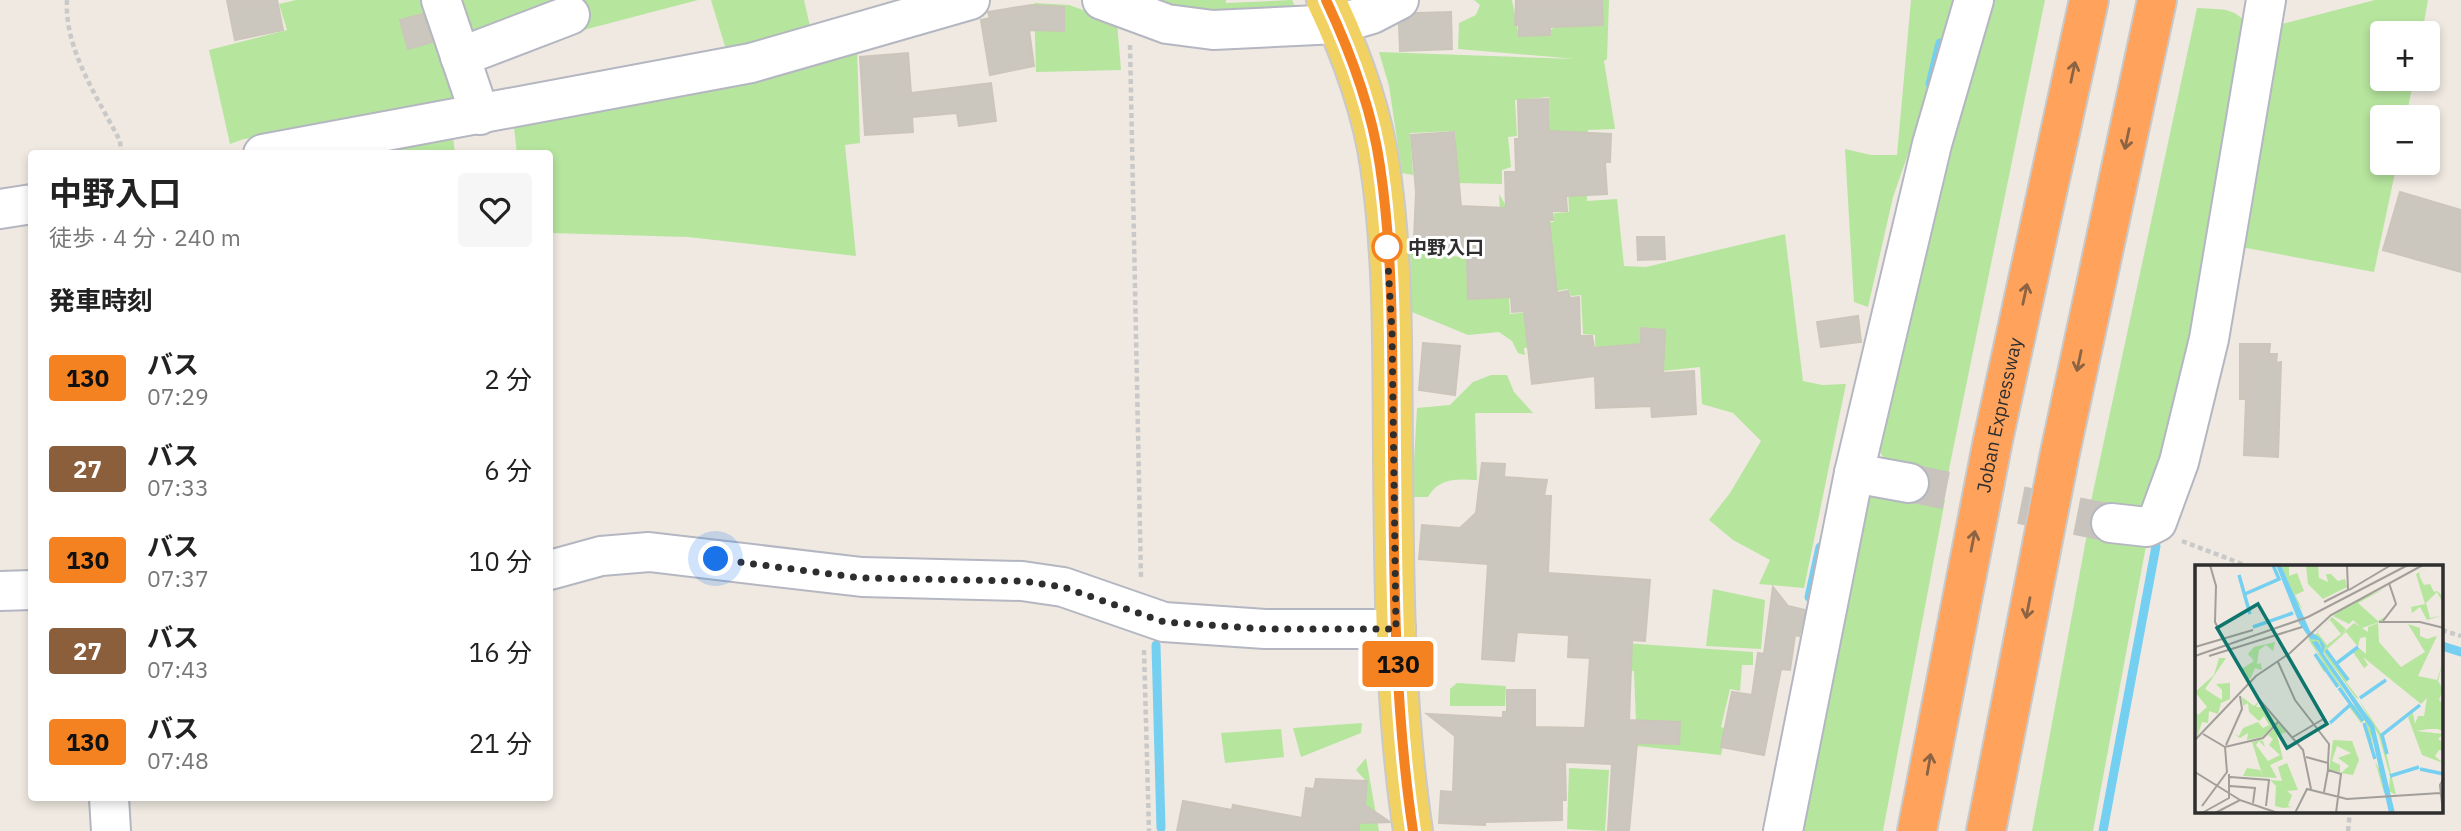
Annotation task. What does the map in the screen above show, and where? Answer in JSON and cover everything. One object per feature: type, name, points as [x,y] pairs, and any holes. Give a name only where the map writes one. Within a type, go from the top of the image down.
[{"type":"highway","name":"Joban Expressway","points":[[1917,831],[1993,440],[2089,0]]},
{"type":"highway","points":[[1986,831],[2057,466],[2157,0]]},
{"type":"main road","points":[[1332,12],[1361,92],[1380,164],[1386,224],[1392,331],[1396,629],[1401,727],[1413,831]]},
{"type":"street","points":[[441,0],[480,115]]},
{"type":"street","points":[[285,150],[751,63],[970,0]]},
{"type":"street","points":[[1121,3],[1167,24],[1213,30],[1332,12],[1372,14],[1399,0]]},
{"type":"street","points":[[1783,831],[1854,473],[1932,144],[1974,0]]},
{"type":"street","points":[[2111,523],[2147,527],[2157,522],[2179,463],[2209,339],[2266,0]]},
{"type":"street","points":[[460,57],[570,15]]},
{"type":"street","points":[[0,209],[28,205]]},
{"type":"street","points":[[1854,473],[1909,483]]},
{"type":"street","points":[[553,569],[601,556],[649,552],[862,578],[1022,581],[1063,587],[1164,622],[1265,629],[1396,629]]},
{"type":"street","points":[[0,591],[28,590]]},
{"type":"street","points":[[109,801],[111,831]]},
{"type":"path","points":[[67,0],[66,21],[81,64],[120,141],[121,150]]},
{"type":"path","points":[[1121,3],[1149,831]]},
{"type":"path","points":[[2157,522],[2179,540],[2245,565]]},
{"type":"path","points":[[2444,631],[2461,636]]},
{"type":"green space","points":[[296,0],[428,0],[459,90],[450,114],[244,139],[230,144],[209,50],[287,30],[279,4]]},
{"type":"green space","points":[[455,0],[698,0],[476,58]]},
{"type":"green space","points":[[711,0],[804,0],[811,31],[727,53]]},
{"type":"green space","points":[[1137,0],[1226,0],[1226,3],[1292,0],[1298,12],[1220,20]]},
{"type":"green space","points":[[1474,0],[1512,0],[1519,36],[1550,35],[1550,30],[1554,28],[1553,0],[1584,26],[1603,25],[1602,0],[1609,0],[1607,59],[1604,61],[1615,129],[1588,130],[1587,201],[1617,199],[1624,266],[1646,267],[1785,234],[1803,381],[1822,385],[1846,384],[1804,588],[1759,584],[1770,560],[1733,540],[1709,520],[1730,493],[1761,441],[1733,413],[1702,404],[1700,367],[1596,378],[1595,335],[1583,334],[1581,295],[1571,296],[1568,289],[1557,291],[1553,273],[1508,281],[1510,314],[1529,312],[1532,347],[1524,348],[1525,355],[1518,353],[1512,341],[1499,332],[1468,335],[1412,312],[1410,252],[1503,261],[1499,194],[1505,204],[1515,205],[1530,222],[1554,222],[1554,213],[1569,212],[1566,136],[1550,136],[1549,97],[1515,100],[1517,136],[1508,137],[1511,167],[1502,170],[1502,184],[1457,183],[1455,131],[1410,133],[1413,175],[1402,173],[1389,86],[1379,52],[1576,59],[1458,49],[1459,23],[1476,15],[1480,5]]},
{"type":"green space","points":[[1911,0],[1955,0],[1950,33],[1893,197],[1868,307],[1854,302],[1845,149],[1871,155],[1897,155]]},
{"type":"green space","points":[[2045,0],[1948,474],[1893,469],[1881,454],[1875,429],[1990,2]]},
{"type":"green space","points":[[2375,0],[2428,0],[2424,21],[2370,21],[2370,91],[2411,91],[2409,105],[2370,105],[2370,175],[2394,175],[2374,272],[2241,247],[2282,24]]},
{"type":"green space","points":[[1034,3],[1069,5],[1117,22],[1121,70],[1036,72]]},
{"type":"green space","points":[[2197,8],[2235,13],[2252,31],[2200,329],[2155,500],[2136,516],[2090,506]]},
{"type":"green space","points":[[857,48],[860,143],[845,145],[856,256],[688,237],[553,233],[553,150],[517,150],[514,127]]},
{"type":"green space","points":[[453,136],[455,150],[367,150]]},
{"type":"green space","points":[[1491,375],[1507,375],[1514,392],[1533,413],[1475,413],[1477,480],[1449,481],[1437,486],[1428,497],[1412,497],[1417,408],[1450,405],[1473,382]]},
{"type":"green space","points":[[1881,488],[1945,500],[1883,831],[1795,831],[1859,502]]},
{"type":"green space","points":[[2087,534],[2146,546],[2093,831],[2032,831]]},
{"type":"green space","points":[[1713,589],[1765,600],[1761,649],[1706,646]]},
{"type":"green space","points":[[1610,642],[1753,652],[1753,665],[1742,665],[1740,691],[1730,689],[1721,727],[1727,729],[1721,755],[1637,746],[1634,671],[1623,671]]},
{"type":"green space","points":[[1457,683],[1506,686],[1505,706],[1450,706],[1450,689]]},
{"type":"green space","points":[[1362,723],[1361,733],[1301,757],[1293,728]]},
{"type":"green space","points":[[1281,729],[1284,757],[1225,763],[1221,733]]},
{"type":"green space","points":[[1366,758],[1379,831],[1359,831],[1365,780],[1356,770]]},
{"type":"green space","points":[[1569,768],[1609,770],[1605,831],[1567,829]]},
{"type":"building","points":[[227,0],[277,0],[283,30],[235,40]]},
{"type":"building","points":[[1516,0],[1602,0],[1603,25],[1550,27],[1550,35],[1519,36],[1519,25],[1515,25]]},
{"type":"building","points":[[1031,5],[1064,7],[1064,31],[1029,30],[1034,66],[990,75],[981,20],[990,18],[988,12]]},
{"type":"building","points":[[1451,12],[1452,49],[1400,51],[1399,25],[1416,13]]},
{"type":"building","points":[[423,14],[432,42],[408,49],[400,20]]},
{"type":"building","points":[[908,53],[911,93],[991,83],[996,121],[959,126],[957,113],[912,117],[913,132],[865,135],[860,57]]},
{"type":"building","points":[[1548,99],[1549,131],[1611,134],[1610,162],[1605,162],[1607,194],[1566,196],[1567,211],[1552,211],[1553,220],[1549,220],[1557,293],[1568,291],[1570,298],[1579,297],[1580,336],[1592,336],[1594,348],[1641,344],[1641,328],[1665,330],[1663,373],[1694,371],[1696,414],[1652,417],[1651,406],[1596,408],[1595,376],[1532,384],[1524,311],[1512,312],[1511,297],[1468,299],[1467,251],[1436,250],[1436,239],[1414,238],[1416,192],[1411,135],[1454,132],[1461,206],[1506,208],[1505,172],[1516,172],[1518,100]]},
{"type":"building","points":[[2400,192],[2461,210],[2461,272],[2383,250]]},
{"type":"building","points":[[1637,237],[1664,237],[1665,259],[1638,260]]},
{"type":"building","points":[[1858,316],[1861,342],[1821,347],[1817,322]]},
{"type":"building","points":[[1423,343],[1460,346],[1455,395],[1419,390]]},
{"type":"building","points":[[2240,344],[2270,344],[2269,354],[2277,354],[2276,363],[2281,362],[2278,457],[2244,455],[2246,399],[2240,399]]},
{"type":"building","points":[[1482,463],[1505,464],[1504,477],[1547,480],[1544,496],[1551,496],[1548,573],[1650,580],[1645,641],[1632,640],[1629,720],[1680,722],[1679,744],[1637,743],[1629,831],[1608,831],[1612,764],[1565,762],[1566,800],[1562,800],[1562,820],[1485,822],[1485,825],[1439,823],[1441,791],[1453,792],[1455,736],[1427,714],[1503,718],[1503,712],[1507,712],[1507,690],[1535,690],[1535,727],[1585,728],[1590,658],[1568,657],[1569,635],[1517,632],[1514,661],[1482,659],[1488,564],[1419,559],[1422,525],[1460,528],[1476,513]]},
{"type":"building","points":[[1773,587],[1788,606],[1805,610],[1799,636],[1795,635],[1790,670],[1781,669],[1764,755],[1721,747],[1732,692],[1752,695],[1758,653],[1764,654]]},
{"type":"building","points":[[1316,779],[1367,781],[1365,805],[1390,822],[1359,823],[1359,831],[1177,831],[1183,801],[1232,810],[1233,805],[1302,818],[1306,788],[1314,789]]},
{"type":"waterway","points":[[1930,84],[1940,43]]},
{"type":"waterway","points":[[2103,831],[2156,546]]},
{"type":"waterway","points":[[1809,597],[1820,547]]},
{"type":"waterway","points":[[1156,645],[1161,828]]},
{"type":"waterway","points":[[2444,647],[2461,652]]},
{"type":"tunnel","points":[[1909,483],[2111,523]]},
{"type":"bus line","name":"130","points":[[1326,0],[1338,24],[1361,92],[1380,164],[1392,331],[1396,629],[1401,727],[1413,831]]},
{"type":"place","name":"中野入口","points":[[1387,247]]},
{"type":"route","points":[[716,559],[862,578],[1022,581],[1063,587],[1164,622],[1265,629],[1396,629],[1392,331],[1387,247]]}]
